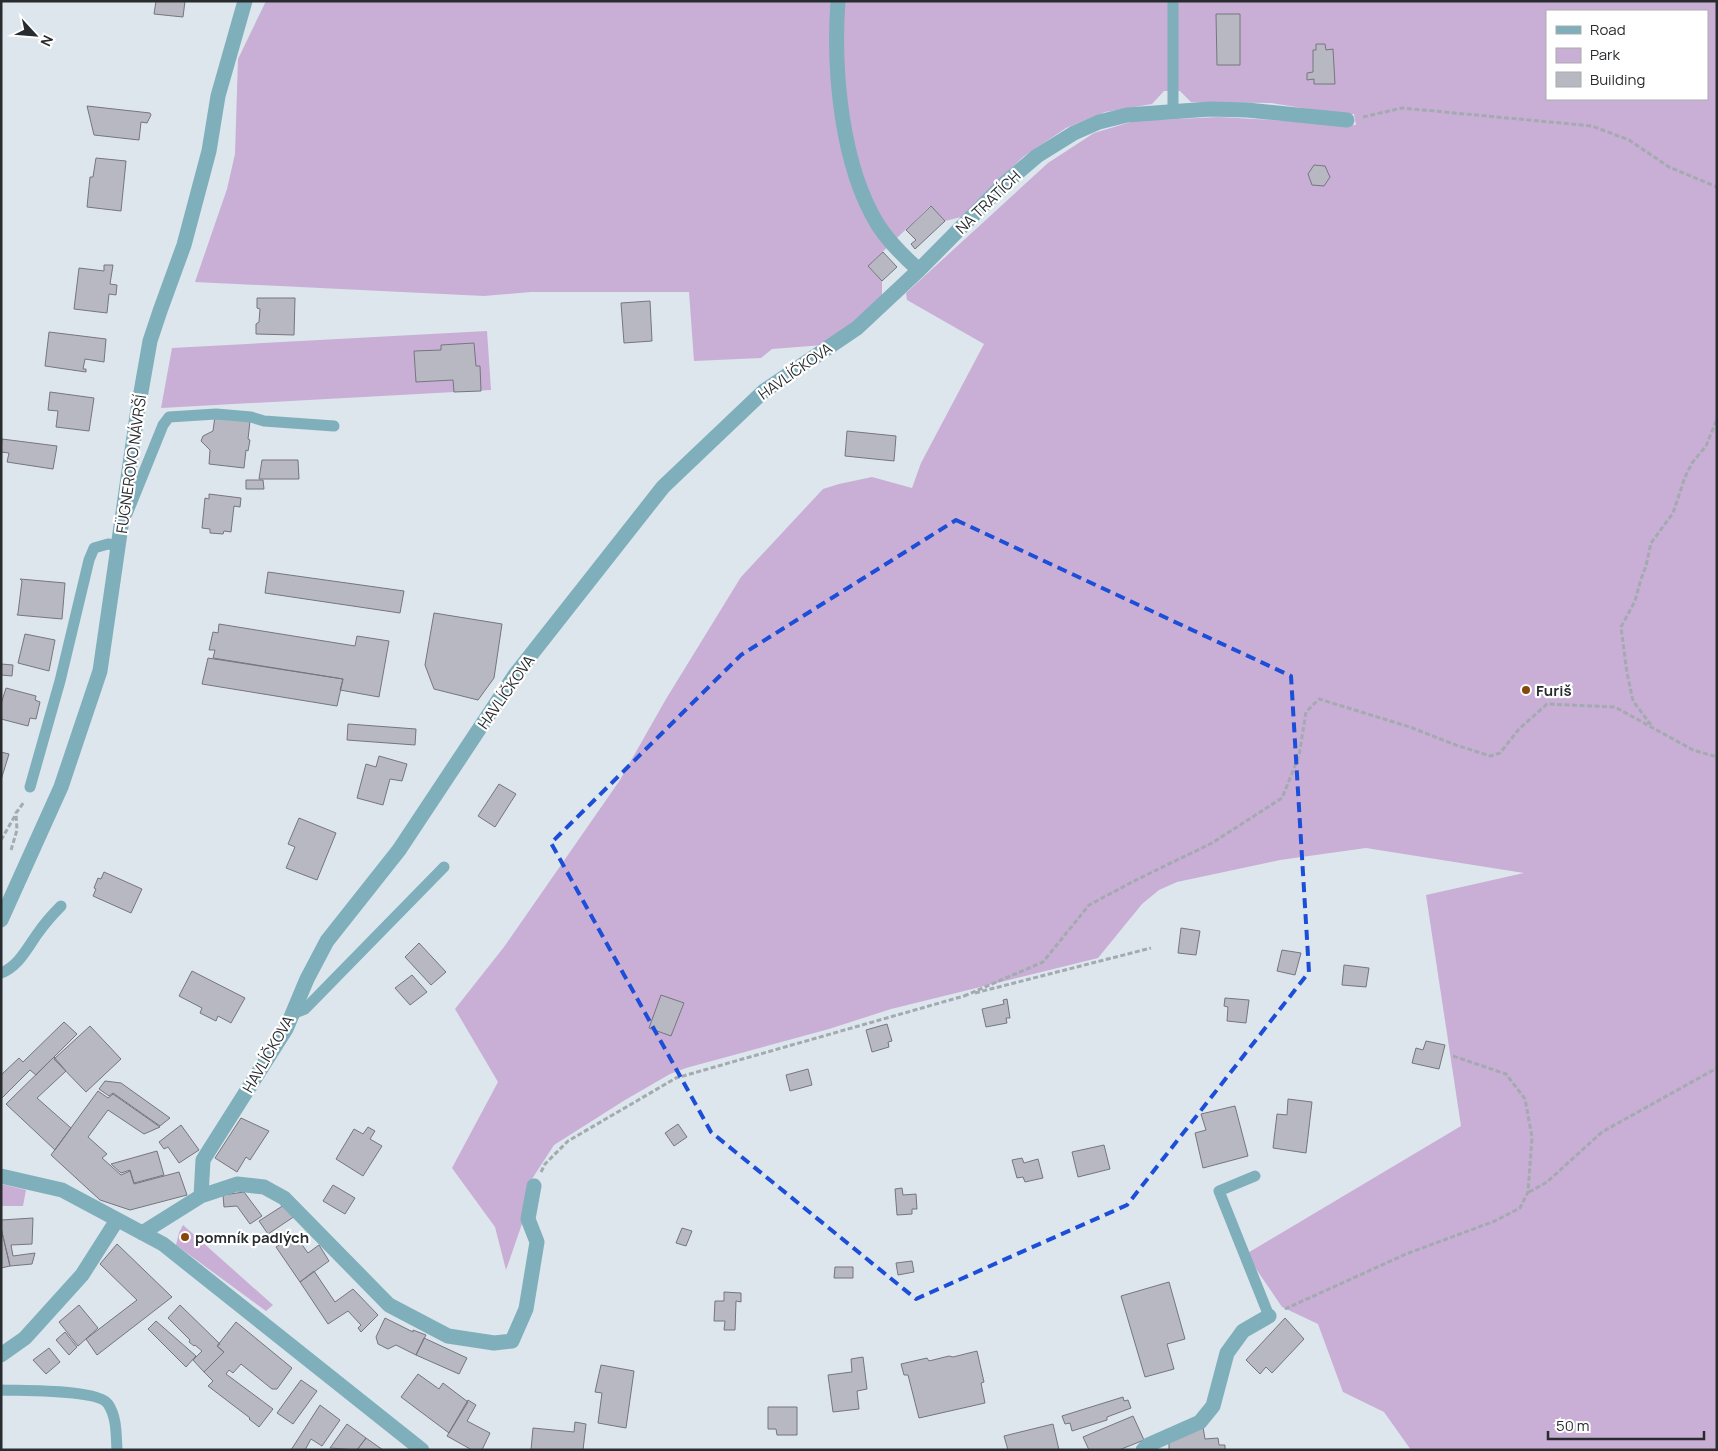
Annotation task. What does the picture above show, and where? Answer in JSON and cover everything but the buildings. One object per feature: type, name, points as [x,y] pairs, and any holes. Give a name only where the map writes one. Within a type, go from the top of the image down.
[{"type":"street","name":"FÜGNEROVO NÁVRŠÍ","points":[[1,920],[61,787],[100,671],[138,409],[150,341],[184,246],[209,151],[218,96],[245,1]]},
{"type":"street","points":[[838,1],[836,55],[843,119],[856,174],[866,202],[878,225],[893,245],[919,270]]},
{"type":"street","name":"NA TRATÍCH","points":[[919,270],[1004,184],[1037,156],[1055,143],[1099,122],[1127,115],[1210,109],[1247,110],[1347,120]]},
{"type":"street","name":"HAVLÍČKOVA","points":[[201,1196],[203,1160],[286,1029],[307,979],[327,941],[399,850],[515,675],[663,486],[764,391],[857,328],[919,270]]},
{"type":"street","points":[[1,1176],[62,1190],[163,1244],[422,1450]]},
{"type":"street","points":[[142,1233],[201,1196],[237,1184],[264,1188],[284,1198],[389,1305],[448,1336],[494,1343],[512,1341],[526,1309],[537,1242],[528,1219],[534,1186]]},
{"type":"street","points":[[1,1354],[25,1338],[82,1275],[117,1220]]},
{"type":"street","points":[[1143,1450],[1148,1445],[1200,1422],[1213,1406],[1227,1353],[1243,1331],[1269,1316]]},
{"type":"lane","points":[[1173,1],[1173,112]]},
{"type":"lane","points":[[122,527],[163,424],[169,417],[216,414],[251,417],[264,421],[334,426]]},
{"type":"lane","points":[[30,787],[60,681],[89,560],[94,548],[108,544],[119,546]]},
{"type":"lane","points":[[292,1014],[305,1009],[444,867]]},
{"type":"lane","points":[[1,973],[10,970],[45,923],[61,906]]},
{"type":"lane","points":[[1254,1176],[1219,1191],[1269,1316]]},
{"type":"lane","points":[[1,1390],[80,1393],[100,1398],[108,1403],[115,1421],[117,1450]]},
{"type":"path","points":[[1347,120],[1402,108],[1592,126],[1629,140],[1668,167],[1717,187]]},
{"type":"path","points":[[1653,728],[1633,701],[1627,673],[1622,627],[1635,601],[1651,543],[1673,513],[1685,477],[1692,463],[1706,446],[1717,419]]},
{"type":"path","points":[[964,996],[1043,962],[1089,905],[1138,879],[1212,844],[1282,798],[1299,756],[1306,712],[1318,699],[1490,756],[1500,753],[1519,729],[1547,704],[1615,707],[1693,750],[1717,757]]},
{"type":"path","points":[[1,840],[24,802],[30,787]]},
{"type":"path","points":[[9,859],[17,830],[16,813]]},
{"type":"path","points":[[534,1186],[545,1164],[568,1140],[676,1078],[964,996],[1151,948]]},
{"type":"path","points":[[1269,1316],[1406,1254],[1495,1221],[1520,1208],[1528,1192],[1532,1137],[1525,1099],[1506,1074],[1453,1056]]},
{"type":"path","points":[[1528,1192],[1547,1182],[1602,1132],[1717,1068]]},
{"type":"highlighted area","points":[[956,520],[1291,676],[1309,972],[1127,1205],[916,1299],[711,1132],[551,843],[741,655]]},
{"type":"green space","points":[[266,1],[1717,1],[1717,1450],[1411,1450],[1384,1412],[1343,1392],[1318,1324],[1282,1307],[1246,1254],[1461,1126],[1426,895],[1524,873],[1366,848],[1280,860],[1177,882],[1159,890],[1142,904],[1098,958],[891,1009],[829,1029],[670,1074],[554,1145],[530,1182],[525,1215],[506,1270],[495,1227],[452,1168],[498,1082],[455,1009],[504,947],[620,780],[666,699],[741,577],[823,489],[872,477],[912,488],[921,463],[984,344],[907,300],[906,293],[1048,163],[1094,133],[1134,121],[1219,117],[1356,125],[1354,114],[1346,115],[1271,103],[1191,102],[1180,91],[1164,91],[1152,104],[1105,112],[1066,128],[1023,157],[961,217],[945,221],[930,206],[868,266],[882,281],[882,300],[823,345],[772,349],[761,358],[694,361],[689,292],[531,292],[484,296],[195,282],[227,189],[235,154],[238,59]]},
{"type":"green space","points":[[487,331],[491,390],[161,408],[172,348]]},
{"type":"green space","points":[[1,1184],[26,1190],[23,1206],[1,1206]]},
{"type":"green space","points":[[183,1225],[273,1305],[266,1311],[176,1245]]},
{"type":"place","name":"Furiš","points":[[1526,690]]},
{"type":"place","name":"pomník padlých","points":[[185,1237]]}]
